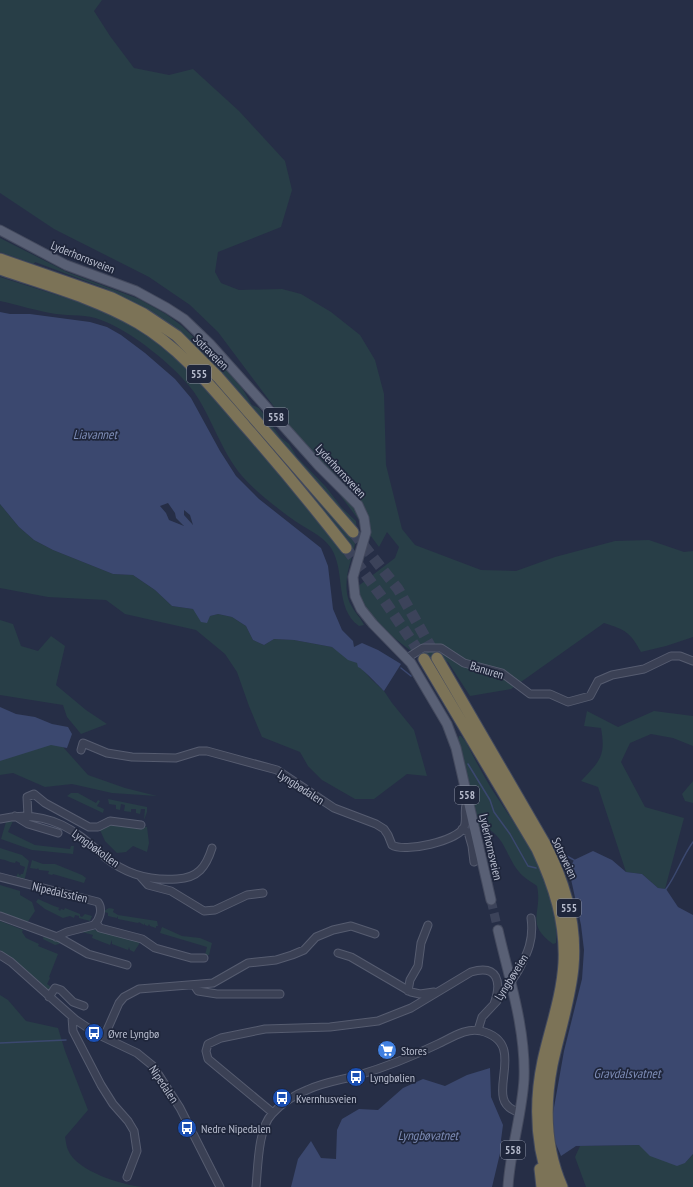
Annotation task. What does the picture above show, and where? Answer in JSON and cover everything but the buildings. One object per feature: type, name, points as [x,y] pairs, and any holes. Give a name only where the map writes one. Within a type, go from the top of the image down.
[{"type":"highway","name":"555","points":[[0,254],[32,266],[59,279]]},
{"type":"highway","name":"Sotraveien","points":[[0,259],[59,279],[127,305],[159,323],[177,336],[218,378],[353,532]]},
{"type":"highway","name":"Sotraveien","points":[[0,269],[108,307],[137,322],[170,345],[193,367],[235,414],[306,496],[346,548]]},
{"type":"highway","name":"Sotraveien","points":[[437,658],[545,844],[559,875],[569,907],[574,946],[573,966],[567,1004],[552,1064],[547,1116],[551,1153],[562,1187]]},
{"type":"highway","name":"Sotraveien","points":[[424,659],[536,849],[550,879],[559,908],[564,946],[564,964],[558,1001],[539,1082],[537,1117],[541,1153],[551,1187]]},
{"type":"highway","name":"555","points":[[537,1117],[534,1135],[542,1187]]},
{"type":"main road","name":"Lyderhornsveien","points":[[0,230],[66,265],[127,286],[150,297],[184,320],[210,344],[319,466],[358,506],[364,518],[366,532],[353,577],[355,596],[361,609],[373,624],[407,658],[428,689],[447,724],[456,748],[469,804],[475,845],[491,900]]},
{"type":"main road","name":"558","points":[[498,930],[523,1044],[524,1079],[508,1187]]},
{"type":"street","name":"Banuren","points":[[407,658],[424,648],[441,648],[464,663],[502,673],[530,694],[550,694],[568,702],[590,696],[598,681],[612,674],[623,671],[644,669],[671,656],[680,656],[693,661]]},
{"type":"street","name":"Lyngbødalen","points":[[81,750],[84,743],[107,752],[126,756],[167,758],[182,756],[201,750],[277,770],[334,808],[376,824],[384,829],[388,835],[390,843],[396,848],[406,849],[423,846],[450,837],[462,829]]},
{"type":"street","name":"Lyngbøkollen","points":[[28,816],[27,797],[34,794],[45,803],[89,827],[98,827],[110,821],[141,825]]},
{"type":"street","points":[[469,804],[466,805],[465,824],[462,829],[468,832],[475,845],[474,862]]},
{"type":"street","name":"Lyngbøkollen","points":[[15,816],[28,824],[58,833]]},
{"type":"street","name":"Lyngbøkollen","points":[[0,819],[15,816],[28,816],[51,821],[64,826],[81,836],[111,861],[140,876],[173,880],[193,876],[206,866],[212,848]]},
{"type":"street","name":"Lyngbøkollen","points":[[140,876],[148,886],[171,891],[204,911],[215,910],[247,895],[263,893]]},
{"type":"street","name":"Nipedalsstien","points":[[0,877],[62,894],[95,900],[101,907],[100,916],[96,923]]},
{"type":"street","points":[[0,916],[56,936],[88,954],[127,966]]},
{"type":"street","name":"Lyngbøveien","points":[[478,1030],[482,1017],[505,991],[518,972],[528,951],[533,935],[531,918]]},
{"type":"street","points":[[56,936],[96,923],[100,928],[142,939],[156,948],[191,958],[204,958]]},
{"type":"street","points":[[408,991],[410,980],[418,966],[421,943],[428,925]]},
{"type":"street","points":[[104,1037],[115,1009],[122,999],[129,994],[148,987],[194,985],[218,982],[248,963],[276,960],[304,950],[316,937],[333,930],[350,926],[375,934]]},
{"type":"street","points":[[338,953],[351,957],[408,991],[420,994],[438,992]]},
{"type":"street","name":"Nipedalen","points":[[0,955],[11,962],[72,1017],[104,1037],[137,1052],[153,1066],[180,1108],[220,1187]]},
{"type":"street","points":[[273,1113],[208,1059],[206,1051],[208,1044],[215,1040],[265,1029],[330,1027],[378,1021],[411,1008],[470,972],[484,970],[491,972],[498,981],[498,992],[494,1004]]},
{"type":"street","points":[[194,985],[198,991],[217,994],[280,994]]},
{"type":"street","points":[[49,997],[55,988],[61,990],[73,1002],[84,1006]]},
{"type":"street","points":[[72,1017],[73,1031],[101,1085],[134,1131],[136,1151],[127,1177]]},
{"type":"street","points":[[256,1187],[264,1126],[273,1113],[283,1104],[307,1089],[330,1081],[370,1072],[465,1032],[478,1030],[494,1037],[504,1049],[506,1063],[502,1088],[503,1100],[509,1108],[519,1112]]},
{"type":"shaded area","points":[[0,0],[102,0],[94,11],[110,36],[134,68],[169,75],[193,69],[239,111],[285,161],[292,190],[281,227],[218,252],[215,272],[221,283],[239,290],[282,289],[301,294],[331,312],[360,335],[375,360],[384,394],[386,465],[402,529],[415,545],[481,570],[516,571],[555,557],[615,541],[649,540],[684,552],[693,551],[693,637],[641,652],[634,640],[627,633],[604,623],[511,689],[470,696],[448,662],[411,651],[371,620],[349,593],[395,558],[399,547],[387,532],[379,547],[218,332],[190,305],[149,277],[54,229],[0,193]]},
{"type":"shaded area","points":[[0,238],[67,272],[139,299],[166,314],[182,326],[220,363],[242,388],[252,405],[259,408],[281,438],[289,444],[297,457],[326,487],[342,508],[356,521],[357,531],[346,588],[349,602],[364,625],[359,626],[351,618],[346,609],[338,567],[331,548],[319,536],[295,521],[267,500],[242,476],[228,456],[194,392],[176,372],[152,350],[125,332],[101,320],[84,316],[49,313],[0,301],[0,277],[79,302],[169,340],[0,263],[164,331],[304,468],[201,352],[177,330],[140,306],[107,289],[35,262],[34,264],[0,252]]},
{"type":"shaded area","points":[[0,504],[19,527],[34,540],[53,550],[113,574],[133,575],[155,590],[172,606],[193,609],[210,616],[218,614],[232,617],[246,626],[253,640],[264,645],[274,639],[294,640],[332,647],[357,663],[384,691],[414,730],[427,776],[407,774],[374,799],[355,799],[322,780],[308,766],[300,752],[262,737],[237,672],[225,654],[196,630],[125,614],[106,600],[48,597],[0,588]]},
{"type":"shaded area","points":[[0,620],[13,624],[21,646],[38,651],[51,636],[65,646],[56,685],[86,710],[107,724],[81,734],[67,717],[63,705],[0,695]]},
{"type":"shaded area","points":[[587,711],[618,727],[654,711],[693,716],[693,746],[673,738],[651,734],[630,743],[621,762],[645,807],[684,818],[665,889],[658,888],[642,874],[626,872],[598,787],[581,781],[597,763],[602,752],[603,745],[601,728],[584,726]]},
{"type":"shaded area","points":[[459,736],[461,736],[466,742],[491,788],[526,842],[545,880],[552,900],[556,921],[556,943],[553,944],[544,937],[537,924],[537,886],[518,871],[502,842],[497,836],[486,828],[478,827],[458,739]]},
{"type":"shaded area","points":[[55,738],[88,775],[125,788],[157,796],[112,793],[72,784],[45,787],[13,773],[0,775],[0,755]]},
{"type":"shaded area","points":[[693,781],[693,803],[685,801],[682,794]]},
{"type":"shaded area","points":[[71,793],[78,793],[96,803],[98,800],[100,801],[97,806],[104,809],[103,813],[67,796]]},
{"type":"shaded area","points":[[108,799],[147,807],[144,820],[145,809],[141,809],[140,814],[136,813],[136,809],[131,809],[131,812],[124,811],[125,805],[121,804],[120,810],[116,809],[116,805],[109,804]]},
{"type":"shaded area","points":[[13,821],[8,832],[35,845],[70,849],[71,846],[74,846],[73,854],[32,850],[1,839],[6,822]]},
{"type":"shaded area","points":[[112,823],[147,827],[149,843],[147,852],[133,846],[126,852],[117,853],[105,841],[99,828]]},
{"type":"shaded area","points":[[0,848],[22,855],[29,861],[24,882],[15,879],[18,873],[20,876],[23,874],[25,867],[16,861],[15,863],[0,859]]},
{"type":"shaded area","points":[[32,860],[43,864],[55,864],[86,878],[84,883],[53,874],[48,874],[49,871],[39,870],[38,868],[30,868]]},
{"type":"shaded area","points":[[0,885],[20,891],[20,895],[32,902],[35,911],[27,923],[0,912]]},
{"type":"shaded area","points":[[38,899],[60,908],[58,909],[60,911],[61,909],[64,910],[65,908],[80,914],[82,917],[85,914],[92,916],[90,921],[79,918],[79,916],[75,915],[74,918],[70,916],[63,918],[45,909],[36,902]]},
{"type":"shaded area","points":[[109,908],[114,909],[113,912],[118,915],[157,921],[158,926],[156,926],[156,928],[150,926],[149,924],[148,926],[145,925],[145,923],[144,925],[139,922],[118,919],[118,916],[117,918],[108,916],[108,913],[104,912],[102,915],[102,912]]},
{"type":"shaded area","points":[[0,921],[23,930],[22,932],[26,938],[39,944],[38,946],[58,954],[47,984],[51,987],[50,991],[47,991],[0,950]]},
{"type":"shaded area","points":[[162,927],[182,936],[200,938],[212,943],[209,955],[205,955],[207,947],[160,933]]},
{"type":"shaded area","points":[[91,929],[141,941],[134,952],[130,950],[129,947],[128,950],[112,944],[112,940],[110,945],[92,938],[93,935],[82,932],[83,930]]},
{"type":"shaded area","points":[[44,934],[61,942],[55,945],[43,939]]},
{"type":"shaded area","points":[[0,995],[8,1000],[26,1021],[58,1028],[65,1051],[88,1110],[65,1137],[67,1148],[73,1158],[80,1164],[101,1176],[134,1186],[143,1187],[0,1187]]},
{"type":"shaded area","points":[[639,1145],[685,1163],[693,1154],[693,1187],[586,1187],[575,1157],[580,1146]]},
{"type":"water","name":"Liavannet","points":[[0,312],[10,314],[30,314],[90,322],[107,327],[121,335],[145,353],[175,379],[191,398],[220,451],[236,476],[259,499],[321,548],[328,566],[333,609],[342,630],[353,641],[354,647],[362,643],[378,650],[401,664],[384,691],[358,667],[357,663],[348,660],[332,647],[294,640],[274,639],[264,645],[253,640],[246,626],[232,617],[218,614],[210,616],[207,623],[201,622],[193,609],[172,606],[155,590],[133,575],[113,574],[53,550],[34,540],[19,527],[0,504]],"holes":[[[168,503],[175,513],[176,518],[184,526],[169,520],[166,513],[160,506]],[[184,510],[190,515],[193,525],[184,515]]]},
{"type":"water","points":[[0,707],[16,714],[35,717],[52,724],[68,727],[72,734],[67,748],[51,745],[0,761]]},
{"type":"water","name":"Gravdalsvatnet","points":[[593,851],[612,860],[626,872],[642,874],[658,888],[666,889],[678,907],[693,915],[693,1154],[685,1163],[677,1166],[650,1156],[639,1145],[576,1146],[561,1156],[550,1130],[564,1051],[582,979],[584,950],[581,925],[569,870],[574,860]]},
{"type":"water","name":"Lyngbøvatnet","points":[[490,1068],[491,1097],[503,1125],[501,1140],[502,1145],[492,1187],[291,1187],[298,1159],[311,1141],[321,1158],[336,1159],[337,1130],[342,1119],[359,1109],[378,1110],[403,1088],[423,1079],[445,1086],[467,1075]]},
{"type":"waterway","points":[[401,668],[411,676]]},
{"type":"waterway","points":[[468,764],[490,800],[494,812],[510,834],[528,866],[536,868]]},
{"type":"waterway","points":[[666,889],[693,842]]},
{"type":"waterway","points":[[563,854],[574,860]]},
{"type":"waterway","points":[[0,1043],[66,1040]]},
{"type":"tunnel","points":[[353,532],[398,589],[437,658]]},
{"type":"tunnel","points":[[346,548],[382,597],[424,659]]},
{"type":"tunnel","points":[[491,900],[498,930]]},
{"type":"place","name":"Øvre Lyngbø","points":[[94,1033]]},
{"type":"place","name":"Stores","points":[[387,1050]]},
{"type":"place","name":"Lyngbølien","points":[[356,1077]]},
{"type":"place","name":"Kvernhusveien","points":[[282,1098]]},
{"type":"place","name":"Nedre Nipedalen","points":[[187,1128]]}]
